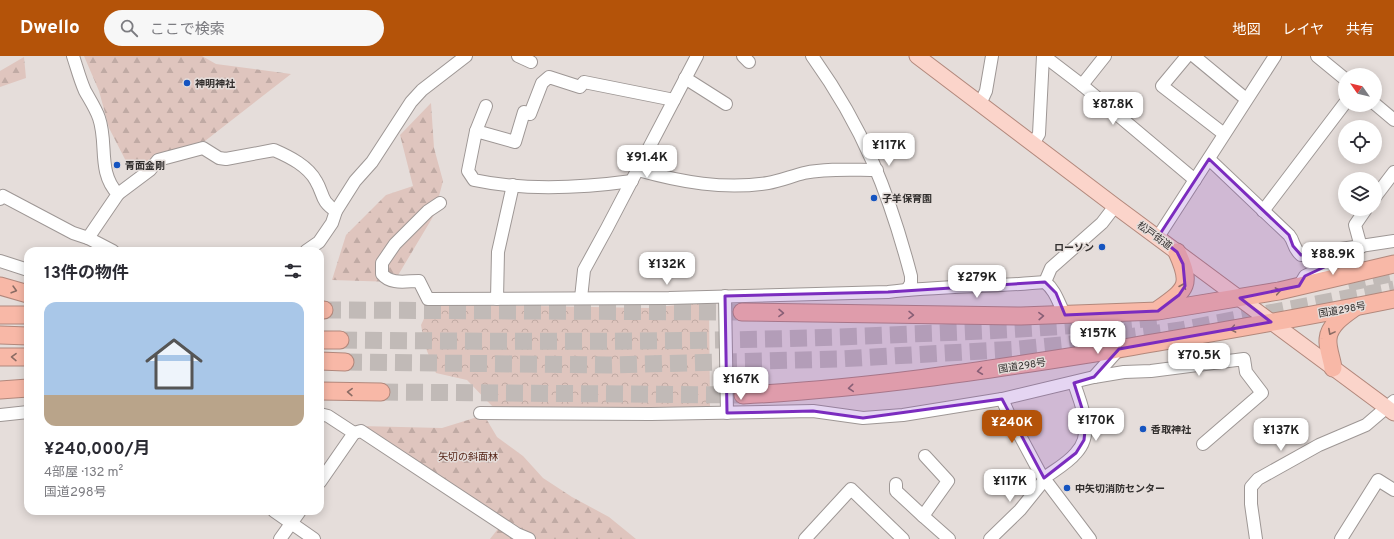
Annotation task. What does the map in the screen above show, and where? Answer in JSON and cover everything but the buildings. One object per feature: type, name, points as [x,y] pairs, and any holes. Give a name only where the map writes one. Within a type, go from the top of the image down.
[{"type":"highway","points":[[1158,310],[1179,295],[1185,286],[1186,277],[1177,252]]},
{"type":"highway","points":[[742,312],[1021,316],[1158,310],[1240,298],[1394,264]]},
{"type":"highway","points":[[0,286],[24,293]]},
{"type":"highway","name":"国道298号","points":[[743,395],[808,392],[869,386],[990,370],[1184,339],[1394,299]]},
{"type":"highway","points":[[1333,368],[1328,341],[1329,336],[1340,317],[1356,307]]},
{"type":"highway","points":[[0,315],[24,315]]},
{"type":"highway","points":[[0,335],[24,336]]},
{"type":"highway","points":[[324,340],[340,340]]},
{"type":"highway","points":[[0,357],[24,357]]},
{"type":"highway","points":[[324,361],[345,362]]},
{"type":"highway","points":[[0,381],[24,385]]},
{"type":"highway","points":[[0,390],[24,386]]},
{"type":"highway","points":[[324,391],[381,392]]},
{"type":"main road","name":"松戸街道","points":[[917,56],[1115,206],[1333,368],[1391,407]]},
{"type":"street","points":[[73,56],[85,90],[99,119],[102,130],[104,165],[107,177],[113,189],[118,194]]},
{"type":"street","points":[[312,247],[319,242],[332,223],[336,211],[356,181],[384,145],[411,102],[422,90],[466,56]]},
{"type":"street","points":[[518,56],[531,62]]},
{"type":"street","points":[[581,298],[584,270],[632,182],[697,56]]},
{"type":"street","points":[[812,56],[844,105],[877,170],[892,210],[911,276],[911,283],[907,290]]},
{"type":"street","points":[[980,104],[986,92],[992,56]]},
{"type":"street","points":[[1044,56],[1082,85],[1195,180]]},
{"type":"street","points":[[1033,144],[1039,134],[1044,56]]},
{"type":"street","points":[[1082,85],[1105,56]]},
{"type":"street","points":[[1186,56],[1162,86],[1224,134]]},
{"type":"street","points":[[1194,56],[1246,100]]},
{"type":"street","points":[[1158,237],[1275,56]]},
{"type":"street","points":[[1317,56],[1338,73]]},
{"type":"street","points":[[476,132],[515,142],[524,112],[530,114],[542,83],[549,77],[580,88],[584,82],[674,100]]},
{"type":"street","points":[[686,78],[726,104]]},
{"type":"street","points":[[486,106],[476,132],[469,173],[474,180],[513,185],[588,187],[632,182]]},
{"type":"street","points":[[1382,110],[1394,119]]},
{"type":"street","points":[[1263,211],[1338,112]]},
{"type":"street","points":[[88,238],[118,194],[150,170],[158,160],[203,148],[219,158],[226,159],[274,150],[286,155],[306,168],[316,180],[321,195],[330,207],[336,211]]},
{"type":"street","points":[[1209,159],[1289,235],[1292,239],[1293,246],[1301,255],[1394,241]]},
{"type":"street","points":[[638,170],[698,184],[738,184],[768,183],[812,172],[835,170],[877,170]]},
{"type":"street","points":[[1382,188],[1394,172]]},
{"type":"street","points":[[498,299],[498,252],[513,185]]},
{"type":"street","points":[[1,198],[105,247]]},
{"type":"street","points":[[440,203],[406,232],[382,263],[382,274],[386,279],[390,281],[419,281],[428,299],[725,296],[1005,286],[1045,282]]},
{"type":"street","points":[[1045,282],[1051,268],[1102,223],[1115,206]]},
{"type":"street","points":[[1360,246],[1355,225],[1361,216]]},
{"type":"street","points":[[1299,286],[1305,276],[1335,262],[1341,249]]},
{"type":"street","points":[[0,261],[24,269]]},
{"type":"street","points":[[1045,282],[1056,294],[1057,300],[1065,315]]},
{"type":"street","points":[[725,296],[727,413]]},
{"type":"street","points":[[1094,377],[1119,349]]},
{"type":"street","points":[[480,413],[727,413],[813,411],[863,418],[903,415],[1002,399],[1094,377],[1244,359],[1246,372],[1262,393],[1204,444]]},
{"type":"street","points":[[990,539],[1020,510],[1045,479],[1076,453],[1084,440],[1086,421],[1074,383]]},
{"type":"street","points":[[1002,399],[1010,417],[1045,479],[1090,539]]},
{"type":"street","points":[[1256,539],[1251,504],[1251,487],[1258,479],[1319,445],[1366,425],[1391,407]]},
{"type":"street","points":[[0,415],[24,412]]},
{"type":"street","points":[[324,415],[328,416],[354,433]]},
{"type":"street","points":[[324,476],[354,433],[361,431],[517,534],[529,539]]},
{"type":"street","points":[[923,516],[948,481],[924,456]]},
{"type":"street","points":[[1340,539],[1378,480],[1394,490]]},
{"type":"street","points":[[896,484],[896,491],[949,539]]},
{"type":"street","points":[[805,539],[851,489],[903,539]]},
{"type":"street","points":[[280,515],[314,539]]},
{"type":"street","points":[[280,539],[297,515]]},
{"type":"highlighted area","points":[[1209,159],[1289,235],[1293,246],[1301,255],[1341,249],[1335,262],[1305,276],[1299,286],[1240,298],[1271,322],[1119,349],[1094,377],[1074,383],[1086,421],[1084,440],[1076,453],[1044,478],[1002,399],[863,418],[813,411],[727,413],[725,296],[888,292],[1045,282],[1056,293],[1065,315],[1158,311],[1179,295],[1185,286],[1183,264],[1177,252],[1158,237]]},
{"type":"green space","points":[[84,56],[202,56],[216,64],[291,74],[205,141],[156,157],[131,171],[109,128],[99,91]]},
{"type":"green space","points":[[24,57],[26,78],[0,87],[0,71]]},
{"type":"green space","points":[[431,103],[434,148],[443,181],[434,215],[394,282],[332,280],[346,235],[386,195],[413,186],[400,135]]},
{"type":"green space","points":[[431,304],[649,308],[685,304],[709,304],[710,407],[493,407],[467,380],[436,373],[425,346],[421,325]]},
{"type":"green space","name":"矢切の斜面林","points":[[484,415],[497,437],[523,456],[543,478],[572,497],[609,517],[636,539],[490,539],[504,521],[360,426],[442,428]]},
{"type":"tunnel","points":[[1348,283],[1394,273]]},
{"type":"tunnel","points":[[345,362],[608,365],[838,359],[1019,349],[1091,342],[1181,330],[1394,289]]},
{"type":"tunnel","points":[[324,310],[742,312]]},
{"type":"tunnel","points":[[340,340],[554,341],[768,339],[1004,330],[1067,326],[1161,317]]},
{"type":"tunnel","points":[[381,392],[743,395]]},
{"type":"place","name":"神明神社","points":[[187,83]]},
{"type":"place","name":"青面金剛","points":[[117,165]]},
{"type":"place","name":"子羊保育園","points":[[874,198]]},
{"type":"place","name":"ローソン","points":[[1102,247]]},
{"type":"place","name":"香取神社","points":[[1143,429]]},
{"type":"place","name":"中矢切消防センター","points":[[1067,488]]}]
